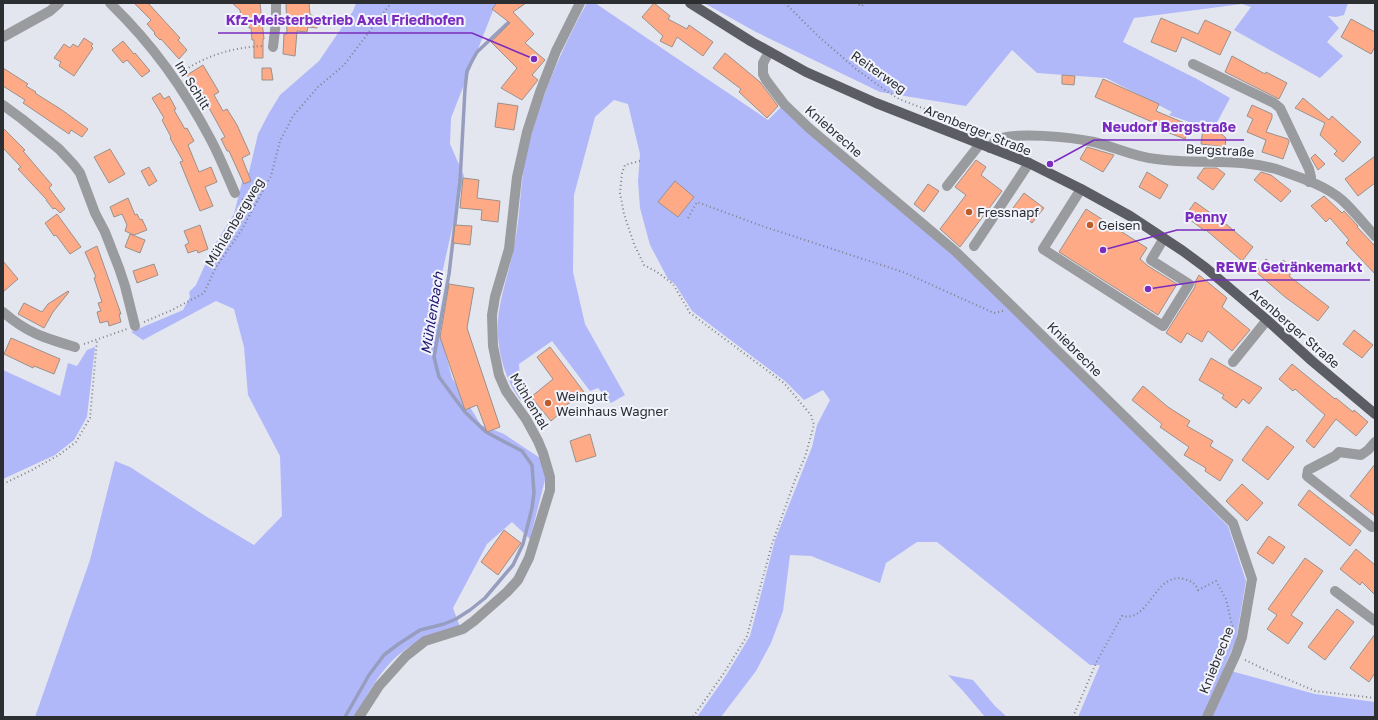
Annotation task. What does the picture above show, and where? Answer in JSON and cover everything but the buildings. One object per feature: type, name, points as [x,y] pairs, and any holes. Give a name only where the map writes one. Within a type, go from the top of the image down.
[{"type":"main road","name":"Arenberger Straße","points":[[690,3],[752,42],[813,75],[876,103],[1029,163],[1130,216],[1206,268],[1375,414]]},
{"type":"street","points":[[3,37],[50,11],[59,3]]},
{"type":"street","name":"Im Schilt","points":[[110,3],[147,43],[174,77],[192,105],[235,193]]},
{"type":"street","points":[[273,47],[276,21],[276,3]]},
{"type":"street","name":"Mühlental","points":[[360,717],[379,686],[406,656],[425,641],[468,626],[507,592],[522,573],[530,558],[550,490],[550,477],[538,441],[526,419],[506,391],[499,375],[493,346],[492,316],[495,297],[509,249],[518,172],[527,132],[540,92],[556,51],[580,3]]},
{"type":"street","name":"Kniebreche","points":[[770,52],[763,63],[763,74],[784,104],[809,128],[955,252],[1233,523],[1252,580],[1242,637],[1236,654],[1207,717]]},
{"type":"street","points":[[1193,64],[1274,103],[1280,108],[1309,169],[1309,182]]},
{"type":"street","points":[[3,105],[27,122],[59,149],[74,164],[80,173],[95,213],[105,232],[119,268],[135,326]]},
{"type":"street","name":"Bergstraße","points":[[1001,138],[1014,136],[1055,137],[1102,144],[1156,160],[1244,163],[1282,171],[1309,182],[1342,200],[1375,236]]},
{"type":"street","points":[[990,148],[994,142],[1001,138]]},
{"type":"street","points":[[947,186],[980,144]]},
{"type":"street","points":[[974,246],[1029,163]]},
{"type":"street","points":[[1081,189],[1043,249],[1163,326],[1189,284],[1151,260],[1164,238]]},
{"type":"street","points":[[3,312],[32,333],[75,347]]},
{"type":"street","points":[[1233,362],[1267,320]]},
{"type":"street","points":[[1372,527],[1308,476],[1308,470],[1335,456],[1339,452],[1361,455],[1375,442]]},
{"type":"street","points":[[1335,592],[1375,621]]},
{"type":"path","name":"Mühlenbergweg","points":[[75,347],[135,326],[172,310],[204,292],[216,267],[241,231],[271,176],[280,141],[293,116],[318,87],[344,65],[391,3]]},
{"type":"path","name":"Reiterweg","points":[[784,3],[818,36],[856,69],[889,93],[938,114],[948,116],[962,124],[986,131],[1001,138]]},
{"type":"path","points":[[855,3],[862,6],[864,3]]},
{"type":"path","points":[[174,77],[193,64],[214,54],[251,46],[273,47]]},
{"type":"path","points":[[640,161],[625,165],[622,173],[620,192],[624,214],[634,244],[644,265],[657,272],[673,284],[690,312],[784,383],[812,415],[814,426],[805,457],[772,544],[747,636],[724,673],[693,717]]},
{"type":"path","points":[[235,193],[254,208]]},
{"type":"path","points":[[688,218],[696,202],[755,224],[903,272],[994,313],[1016,310]]},
{"type":"path","points":[[3,484],[60,455],[76,442],[90,418],[97,340]]},
{"type":"path","points":[[1073,717],[1097,661],[1122,616],[1127,618],[1137,615],[1165,582],[1178,578],[1183,579],[1195,584],[1198,590],[1216,581],[1226,599],[1232,625],[1242,637]]},
{"type":"path","points":[[1236,654],[1266,670],[1315,691],[1375,698]]},
{"type":"shaded area","points":[[356,3],[496,3],[451,118],[450,144],[464,176],[434,309],[452,378],[481,425],[504,434],[540,458],[545,473],[545,480],[530,539],[512,522],[487,544],[453,608],[460,627],[422,640],[410,646],[400,654],[382,672],[355,717],[35,717],[90,560],[115,461],[130,467],[207,517],[254,545],[282,516],[280,456],[248,395],[244,347],[234,309],[216,301],[143,340],[131,332],[183,310],[190,297],[189,292],[196,285],[212,249],[234,214],[242,182],[249,172],[258,134],[269,113],[280,95],[319,61],[353,11]]},
{"type":"shaded area","points":[[587,3],[595,3],[768,120],[783,105],[873,188],[954,256],[1003,302],[1228,526],[1246,581],[1236,640],[1224,668],[1315,694],[1375,702],[1375,717],[1078,717],[1100,665],[1090,665],[937,542],[917,542],[886,563],[880,583],[811,556],[790,555],[783,611],[771,643],[756,671],[721,717],[697,717],[725,677],[750,636],[775,540],[812,447],[817,425],[830,400],[823,390],[804,400],[785,381],[692,311],[675,284],[668,279],[650,245],[640,208],[638,181],[640,154],[628,104],[614,100],[595,117],[574,195],[573,272],[585,324],[625,395],[611,403],[598,388],[590,391],[552,341],[519,364],[521,401],[514,390],[503,366],[498,340],[498,326],[501,300],[517,232],[526,157],[535,122],[558,60]]},
{"type":"shaded area","points":[[704,3],[1348,3],[1344,15],[1336,17],[1328,16],[1339,28],[1327,42],[1343,56],[1320,78],[1234,30],[1251,7],[1242,4],[1134,18],[1123,42],[1197,79],[1230,98],[1213,130],[1169,115],[1172,112],[1106,78],[1037,73],[1012,50],[966,106],[880,92],[756,32]]},
{"type":"shaded area","points":[[95,347],[87,417],[74,440],[55,455],[3,479],[3,370],[60,396],[68,363],[77,366],[87,350]]},
{"type":"shaded area","points":[[948,675],[973,680],[995,706],[1007,717],[985,717]]},
{"type":"waterway","name":"Mühlenbach","points":[[345,717],[369,675],[384,655],[420,630],[444,624],[456,619],[485,598],[513,565],[523,544],[532,508],[534,493],[532,465],[522,451],[486,432],[465,412],[439,377],[434,357],[449,274],[460,181],[467,71],[477,52],[511,20]]},
{"type":"place","name":"Kfz-Meisterbetrieb Axel Friedhofen","points":[[534,59]]},
{"type":"place","name":"Neudorf Bergstraße","points":[[1050,164]]},
{"type":"place","name":"Fressnapf","points":[[969,212]]},
{"type":"place","name":"Geisen","points":[[1090,225]]},
{"type":"place","name":"Penny","points":[[1103,250]]},
{"type":"place","name":"REWE Getränkemarkt","points":[[1148,289]]},
{"type":"place","name":"Weingut Weinhaus Wagner","points":[[548,403]]}]
